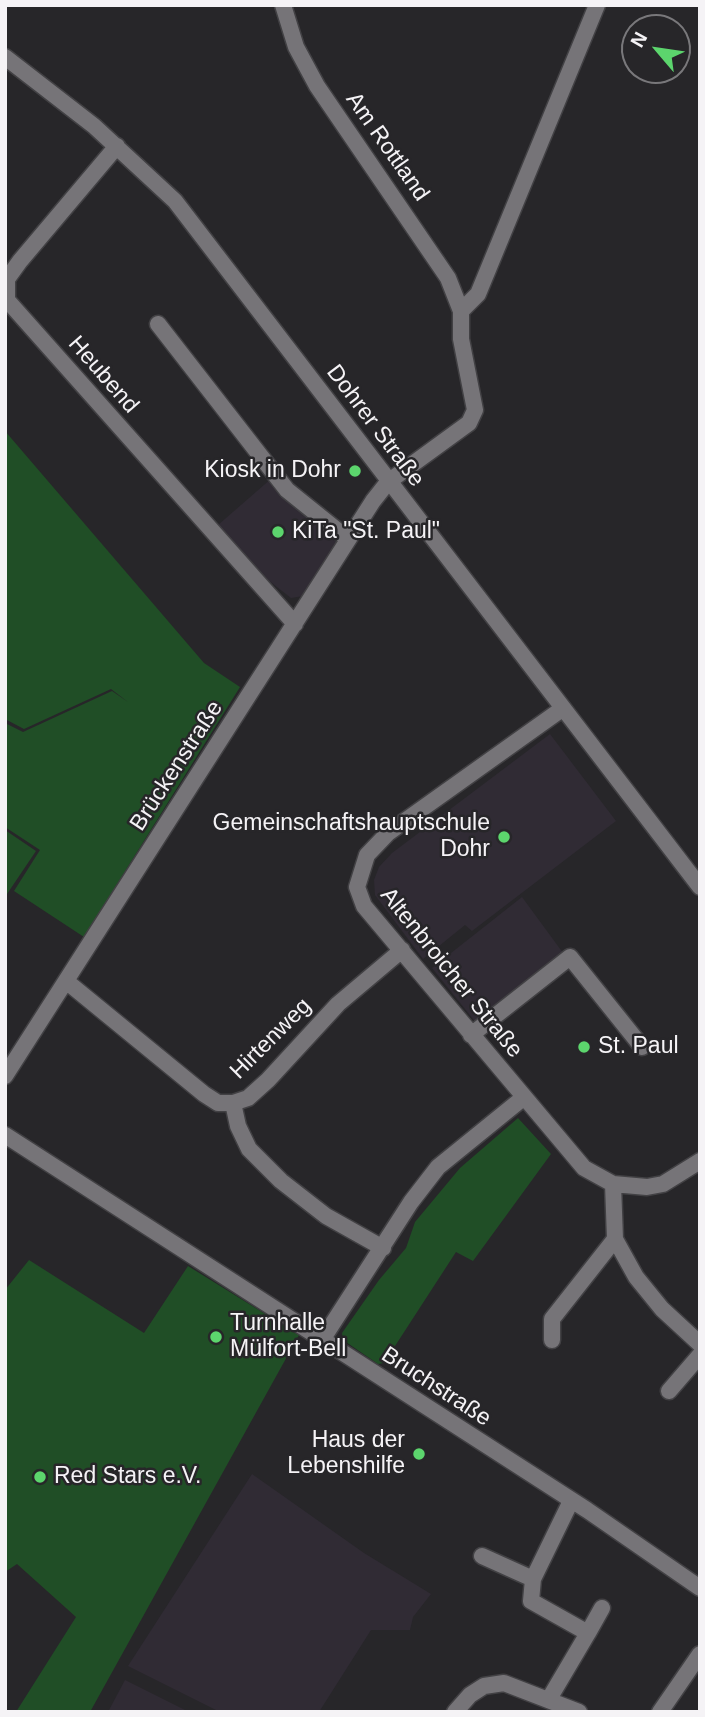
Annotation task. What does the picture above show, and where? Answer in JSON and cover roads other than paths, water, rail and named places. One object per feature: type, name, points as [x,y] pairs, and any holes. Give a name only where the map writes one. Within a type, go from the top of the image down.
[{"type":"street","name":"Am Rottland","points":[[284,5],[296,47],[317,86],[449,278],[461,311],[461,339],[475,410],[469,423],[388,482]]},
{"type":"street","points":[[461,311],[478,294],[597,5]]},
{"type":"street","name":"Dohrer Straße","points":[[5,57],[117,146],[175,201],[700,887]]},
{"type":"street","name":"Heubend","points":[[117,146],[7,279],[7,300],[295,624]]},
{"type":"street","points":[[158,324],[287,490],[348,539]]},
{"type":"street","name":"Brückenstraße","points":[[5,1076],[348,539],[388,482]]},
{"type":"street","name":"Altenbroicher Straße","points":[[562,709],[388,833],[368,855],[357,887],[364,906],[584,1168],[613,1184],[647,1187],[663,1184],[700,1161]]},
{"type":"street","name":"Hirtenweg","points":[[66,981],[204,1094],[218,1103],[233,1103],[248,1098],[268,1080],[338,1004],[402,950]]},
{"type":"street","points":[[471,1035],[570,957],[642,1047]]},
{"type":"street","points":[[322,1340],[411,1202],[438,1167],[523,1098]]},
{"type":"street","points":[[233,1103],[238,1126],[249,1149],[281,1181],[326,1216],[383,1248]]},
{"type":"street","name":"Bruchstraße","points":[[5,1135],[571,1501],[700,1588]]},
{"type":"street","points":[[613,1184],[615,1239],[636,1277],[662,1309],[700,1344]]},
{"type":"street","points":[[552,1340],[552,1319],[615,1239]]},
{"type":"street","points":[[669,1391],[700,1355]]},
{"type":"street","points":[[571,1501],[533,1579],[531,1601],[588,1633]]},
{"type":"street","points":[[482,1556],[533,1579]]},
{"type":"street","points":[[549,1699],[602,1608]]},
{"type":"street","points":[[660,1712],[700,1654]]},
{"type":"street","points":[[455,1712],[470,1695],[484,1686],[503,1683],[579,1712]]},
{"type":"place","name":"Kiosk in Dohr","points":[[355,471]]},
{"type":"place","name":"KiTa \"St. Paul\"","points":[[278,532]]},
{"type":"place","name":"Gemeinschaftshauptschule Dohr","points":[[504,837]]},
{"type":"place","name":"St. Paul","points":[[584,1047]]},
{"type":"place","name":"Turnhalle Mülfort-Bell","points":[[216,1337]]},
{"type":"place","name":"Haus der Lebenshilfe","points":[[419,1454]]},
{"type":"place","name":"Red Stars e.V.","points":[[40,1477]]}]
